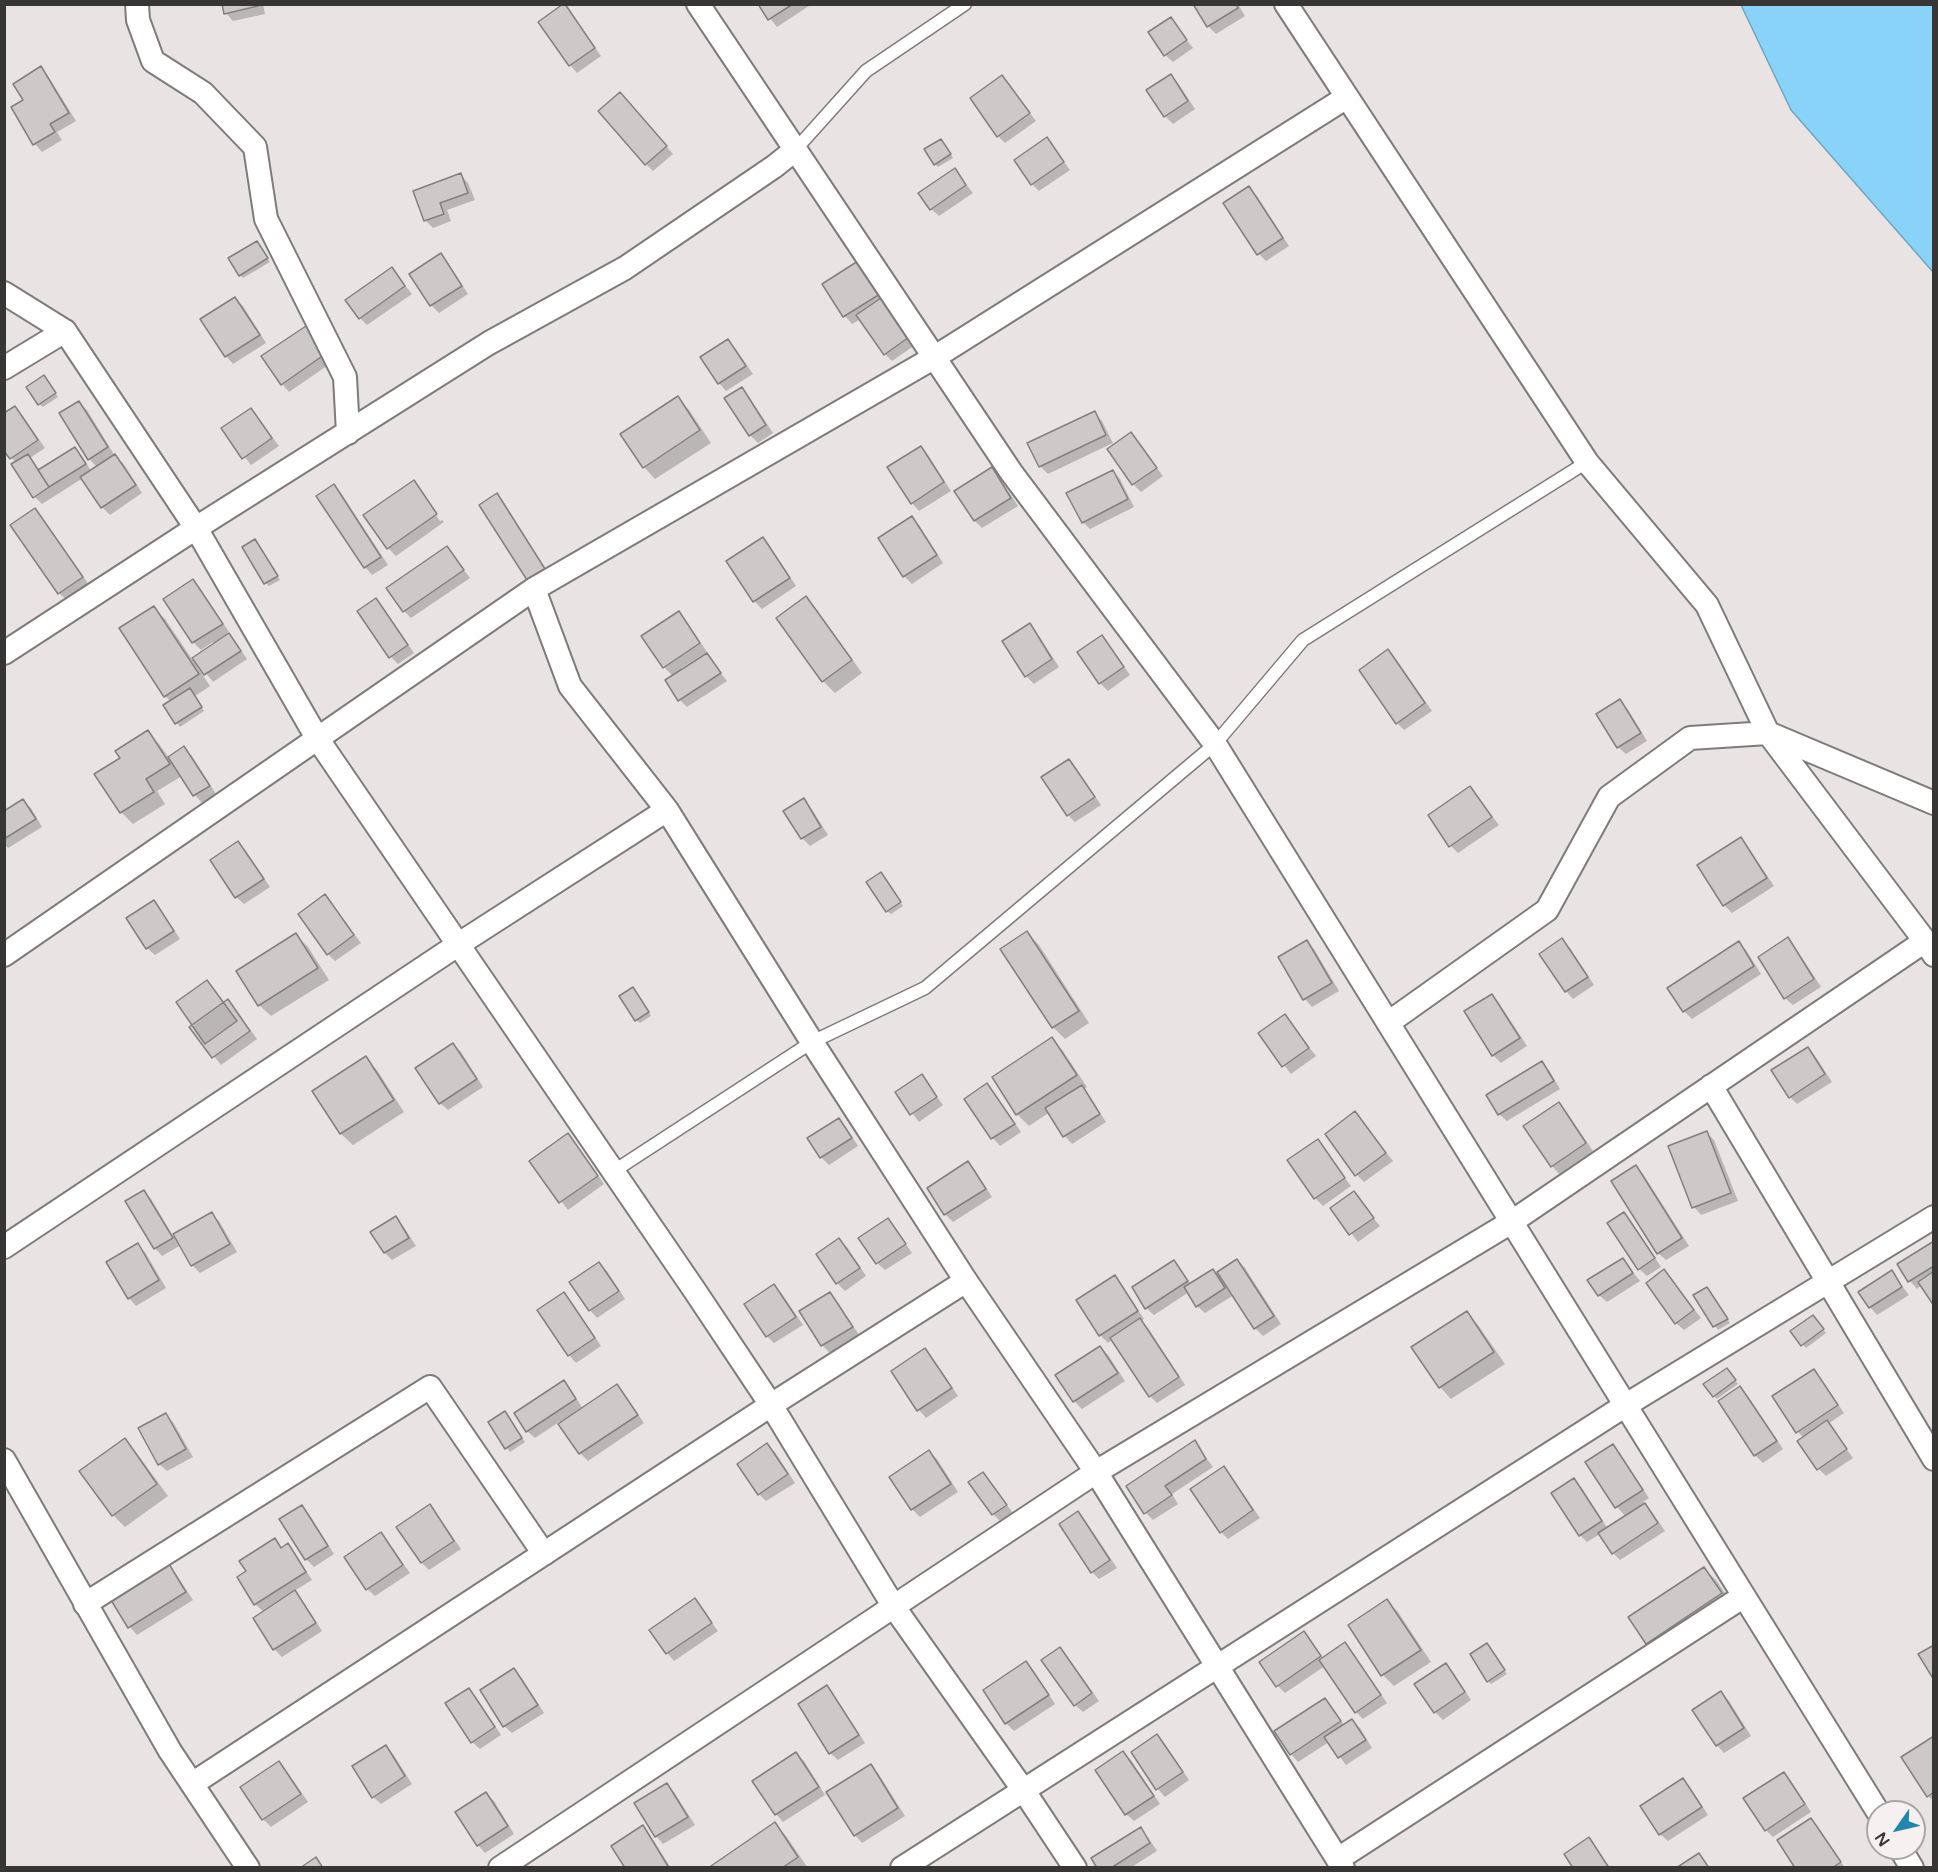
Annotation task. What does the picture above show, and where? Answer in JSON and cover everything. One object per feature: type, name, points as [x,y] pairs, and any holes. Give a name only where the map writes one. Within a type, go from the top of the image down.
[{"type":"street","points":[[136,4],[138,20],[153,61],[203,93],[255,147],[266,219],[345,377],[348,433]]},
{"type":"street","points":[[698,4],[1011,472],[1215,744],[1871,1800]]},
{"type":"street","points":[[500,1868],[524,1861],[894,1607],[1096,1472],[1513,1221],[1711,1086],[1929,948],[1768,733],[1707,605],[1587,462],[1286,4]]},
{"type":"street","points":[[4,955],[534,589],[934,357],[1347,96]]},
{"type":"street","points":[[4,653],[196,528],[489,343],[625,268],[775,166],[796,149]]},
{"type":"street","points":[[4,293],[65,331],[196,528],[317,738],[614,1171],[771,1405],[894,1607],[1024,1791],[1075,1868]]},
{"type":"street","points":[[4,368],[65,331]]},
{"type":"street","points":[[534,589],[570,686],[667,810],[812,1042],[966,1281],[1096,1472],[1341,1863],[1744,1596]]},
{"type":"street","points":[[1388,1023],[1547,910],[1609,797],[1690,738],[1768,733],[1934,803]]},
{"type":"street","points":[[4,1247],[459,944],[667,810]]},
{"type":"street","points":[[1711,1086],[1934,1458]]},
{"type":"street","points":[[902,1868],[1626,1405],[1934,1217]]},
{"type":"street","points":[[192,1784],[771,1405],[966,1281]]},
{"type":"street","points":[[85,1604],[430,1387],[544,1554]]},
{"type":"street","points":[[4,1460],[170,1751],[248,1868]]},
{"type":"lane","points":[[796,149],[866,70],[965,4]]},
{"type":"lane","points":[[614,1171],[812,1042],[925,988],[1215,744],[1303,640],[1587,462]]},
{"type":"water","points":[[1741,5],[1933,5],[1933,272],[1791,110]]},
{"type":"building","points":[[222,4],[258,4],[258,6],[224,14]]},
{"type":"building","points":[[563,4],[595,48],[569,66],[538,22]]},
{"type":"building","points":[[758,4],[793,4],[768,20]]},
{"type":"building","points":[[1193,4],[1236,4],[1238,8],[1207,27]]},
{"type":"building","points":[[1171,17],[1187,40],[1164,56],[1148,32]]},
{"type":"building","points":[[41,66],[69,113],[50,124],[55,132],[33,145],[11,107],[23,100],[13,84]]},
{"type":"building","points":[[1171,74],[1188,101],[1164,117],[1146,90]]},
{"type":"building","points":[[1002,75],[1030,113],[997,137],[970,98]]},
{"type":"building","points":[[620,92],[667,146],[645,165],[598,111]]},
{"type":"building","points":[[1047,137],[1064,162],[1031,185],[1014,160]]},
{"type":"building","points":[[941,139],[951,154],[934,165],[924,149]]},
{"type":"building","points":[[955,168],[966,185],[930,210],[918,193]]},
{"type":"building","points":[[461,173],[468,193],[440,203],[444,214],[424,221],[413,191]]},
{"type":"building","points":[[1249,186],[1283,238],[1257,255],[1223,203]]},
{"type":"building","points":[[257,241],[268,258],[239,276],[228,258]]},
{"type":"building","points":[[441,253],[462,286],[430,306],[409,274]]},
{"type":"building","points":[[858,261],[880,294],[843,317],[822,284]]},
{"type":"building","points":[[392,267],[405,286],[359,319],[345,300]]},
{"type":"building","points":[[235,297],[260,335],[225,357],[200,319]]},
{"type":"building","points":[[881,298],[909,337],[884,355],[856,315]]},
{"type":"building","points":[[309,324],[328,352],[281,385],[261,356]]},
{"type":"building","points":[[728,339],[746,366],[718,384],[700,357]]},
{"type":"building","points":[[44,375],[56,393],[38,405],[26,387]]},
{"type":"building","points":[[742,387],[766,425],[749,436],[724,398]]},
{"type":"building","points":[[678,396],[700,430],[643,468],[620,434]]},
{"type":"building","points":[[79,401],[108,447],[88,460],[59,413]]},
{"type":"building","points":[[15,406],[38,440],[10,459],[4,451],[4,413]]},
{"type":"building","points":[[251,408],[272,438],[242,459],[221,428]]},
{"type":"building","points":[[1095,411],[1106,435],[1039,467],[1027,443]]},
{"type":"building","points":[[1131,432],[1157,468],[1132,485],[1107,449]]},
{"type":"building","points":[[921,446],[944,482],[911,504],[887,467]]},
{"type":"building","points":[[75,447],[86,464],[49,487],[38,470]]},
{"type":"building","points":[[28,454],[49,487],[33,498],[11,464]]},
{"type":"building","points":[[115,454],[136,485],[101,508],[80,477]]},
{"type":"building","points":[[992,467],[1011,498],[974,521],[954,491]]},
{"type":"building","points":[[1113,470],[1128,499],[1082,523],[1066,493]]},
{"type":"building","points":[[414,480],[437,514],[387,549],[363,515]]},
{"type":"building","points":[[334,484],[381,557],[364,568],[316,496]]},
{"type":"building","points":[[497,493],[545,569],[527,580],[479,505]]},
{"type":"building","points":[[35,508],[83,577],[58,594],[10,525]]},
{"type":"building","points":[[912,516],[937,555],[903,577],[878,538]]},
{"type":"building","points":[[763,537],[790,578],[753,602],[726,561]]},
{"type":"building","points":[[255,539],[278,576],[264,584],[242,547]]},
{"type":"building","points":[[447,546],[464,570],[403,612],[386,588]]},
{"type":"building","points":[[193,579],[223,624],[192,643],[163,599]]},
{"type":"building","points":[[806,596],[852,660],[822,682],[776,618]]},
{"type":"building","points":[[376,598],[408,645],[389,658],[357,611]]},
{"type":"building","points":[[154,606],[199,674],[164,697],[119,628]]},
{"type":"building","points":[[679,611],[700,643],[663,668],[641,636]]},
{"type":"building","points":[[1030,623],[1052,659],[1025,677],[1002,641]]},
{"type":"building","points":[[229,633],[241,651],[204,675],[192,658]]},
{"type":"building","points":[[1102,635],[1124,667],[1099,684],[1077,652]]},
{"type":"building","points":[[1388,649],[1425,703],[1396,724],[1359,670]]},
{"type":"building","points":[[707,653],[721,673],[678,701],[665,680]]},
{"type":"building","points":[[190,688],[202,707],[175,724],[163,705]]},
{"type":"building","points":[[1620,699],[1641,733],[1617,748],[1596,714]]},
{"type":"building","points":[[148,730],[170,764],[146,779],[154,792],[120,813],[94,774],[120,758],[115,751]]},
{"type":"building","points":[[184,746],[210,786],[193,796],[168,757]]},
{"type":"building","points":[[1069,759],[1095,797],[1067,816],[1041,777]]},
{"type":"building","points":[[1470,786],[1492,817],[1449,847],[1428,815]]},
{"type":"building","points":[[804,798],[821,827],[801,839],[783,811]]},
{"type":"building","points":[[23,799],[36,819],[4,839],[4,811]]},
{"type":"building","points":[[1741,837],[1767,878],[1723,906],[1697,865]]},
{"type":"building","points":[[238,841],[264,879],[235,898],[210,860]]},
{"type":"building","points":[[881,872],[901,902],[886,912],[866,882]]},
{"type":"building","points":[[325,894],[354,935],[327,955],[298,914]]},
{"type":"building","points":[[154,900],[174,931],[146,949],[126,918]]},
{"type":"building","points":[[1027,931],[1079,1011],[1052,1028],[1000,949]]},
{"type":"building","points":[[296,933],[318,968],[258,1006],[236,971]]},
{"type":"building","points":[[1788,937],[1814,979],[1784,999],[1758,957]]},
{"type":"building","points":[[1562,938],[1588,977],[1565,992],[1539,954]]},
{"type":"building","points":[[1307,940],[1332,983],[1303,1000],[1278,957]]},
{"type":"building","points":[[1739,941],[1754,966],[1683,1012],[1667,988]]},
{"type":"building","points":[[207,980],[237,1021],[205,1044],[176,1002]]},
{"type":"building","points":[[633,987],[649,1012],[635,1021],[619,996]]},
{"type":"building","points":[[1492,994],[1520,1038],[1492,1056],[1464,1011]]},
{"type":"building","points":[[228,999],[250,1031],[212,1058],[189,1027]]},
{"type":"building","points":[[1285,1014],[1309,1048],[1282,1067],[1258,1033]]},
{"type":"building","points":[[1052,1037],[1077,1075],[1016,1115],[992,1077]]},
{"type":"building","points":[[453,1043],[477,1079],[439,1104],[415,1068]]},
{"type":"building","points":[[1808,1047],[1825,1074],[1789,1098],[1771,1070]]},
{"type":"building","points":[[366,1056],[394,1100],[340,1134],[312,1091]]},
{"type":"building","points":[[1542,1061],[1554,1081],[1498,1115],[1486,1095]]},
{"type":"building","points":[[922,1074],[937,1097],[910,1115],[895,1092]]},
{"type":"building","points":[[987,1083],[1015,1124],[991,1139],[964,1099]]},
{"type":"building","points":[[1082,1085],[1100,1114],[1063,1137],[1045,1108]]},
{"type":"building","points":[[1559,1102],[1586,1143],[1551,1167],[1523,1126]]},
{"type":"building","points":[[1355,1111],[1386,1153],[1355,1176],[1325,1134]]},
{"type":"building","points":[[839,1118],[852,1138],[820,1158],[807,1138]]},
{"type":"building","points":[[1707,1131],[1731,1193],[1692,1208],[1668,1146]]},
{"type":"building","points":[[568,1133],[598,1176],[559,1203],[529,1161]]},
{"type":"building","points":[[1318,1139],[1345,1178],[1314,1199],[1287,1160]]},
{"type":"building","points":[[968,1161],[986,1189],[944,1215],[927,1188]]},
{"type":"building","points":[[1636,1165],[1682,1238],[1657,1254],[1611,1181]]},
{"type":"building","points":[[144,1190],[173,1238],[154,1249],[125,1201]]},
{"type":"building","points":[[1354,1191],[1374,1218],[1349,1235],[1330,1208]]},
{"type":"building","points":[[212,1212],[230,1244],[191,1266],[173,1234]]},
{"type":"building","points":[[1624,1212],[1655,1258],[1638,1270],[1607,1223]]},
{"type":"building","points":[[396,1216],[409,1238],[384,1253],[370,1232]]},
{"type":"building","points":[[888,1218],[906,1244],[876,1264],[858,1238]]},
{"type":"building","points":[[839,1238],[860,1268],[836,1284],[816,1254]]},
{"type":"building","points":[[1934,1241],[1934,1266],[1908,1282],[1897,1264]]},
{"type":"building","points":[[138,1243],[159,1280],[128,1299],[106,1262]]},
{"type":"building","points":[[1623,1258],[1633,1273],[1598,1296],[1587,1280]]},
{"type":"building","points":[[1237,1259],[1274,1316],[1254,1329],[1217,1272]]},
{"type":"building","points":[[1174,1260],[1188,1281],[1145,1309],[1132,1287]]},
{"type":"building","points":[[599,1262],[619,1291],[589,1311],[569,1282]]},
{"type":"building","points":[[1213,1269],[1225,1288],[1196,1307],[1184,1287]]},
{"type":"building","points":[[1664,1269],[1694,1310],[1675,1324],[1646,1283]]},
{"type":"building","points":[[1892,1270],[1902,1287],[1869,1308],[1858,1292]]},
{"type":"building","points":[[1934,1271],[1934,1306],[1918,1282]]},
{"type":"building","points":[[1115,1275],[1138,1311],[1099,1336],[1076,1300]]},
{"type":"building","points":[[774,1284],[796,1317],[766,1337],[744,1304]]},
{"type":"building","points":[[1707,1287],[1728,1319],[1713,1327],[1693,1295]]},
{"type":"building","points":[[564,1292],[595,1338],[568,1356],[537,1310]]},
{"type":"building","points":[[830,1292],[853,1327],[821,1346],[799,1311]]},
{"type":"building","points":[[1467,1311],[1494,1352],[1439,1388],[1411,1347]]},
{"type":"building","points":[[1813,1315],[1824,1329],[1801,1346],[1790,1331]]},
{"type":"building","points":[[1140,1318],[1179,1377],[1149,1397],[1110,1338]]},
{"type":"building","points":[[1100,1346],[1118,1373],[1073,1402],[1055,1375]]},
{"type":"building","points":[[925,1348],[952,1388],[917,1411],[891,1371]]},
{"type":"building","points":[[1727,1368],[1736,1380],[1713,1397],[1703,1384]]},
{"type":"building","points":[[1814,1369],[1838,1405],[1796,1433],[1772,1396]]},
{"type":"building","points":[[564,1380],[576,1399],[526,1432],[514,1413]]},
{"type":"building","points":[[617,1384],[638,1415],[579,1454],[558,1424]]},
{"type":"building","points":[[1740,1386],[1777,1441],[1754,1456],[1718,1401]]},
{"type":"building","points":[[505,1411],[522,1438],[505,1449],[488,1422]]},
{"type":"building","points":[[166,1413],[186,1449],[158,1465],[138,1428]]},
{"type":"building","points":[[1827,1420],[1847,1449],[1817,1470],[1797,1441]]},
{"type":"building","points":[[125,1438],[157,1484],[112,1516],[79,1471]]},
{"type":"building","points":[[1195,1440],[1206,1459],[1165,1486],[1172,1495],[1144,1514],[1126,1486]]},
{"type":"building","points":[[767,1443],[788,1474],[758,1495],[737,1464]]},
{"type":"building","points":[[1613,1444],[1643,1490],[1615,1508],[1585,1462]]},
{"type":"building","points":[[929,1450],[951,1484],[911,1510],[889,1477]]},
{"type":"building","points":[[1224,1466],[1253,1510],[1220,1533],[1190,1489]]},
{"type":"building","points":[[983,1472],[1007,1505],[992,1515],[968,1482]]},
{"type":"building","points":[[1574,1478],[1602,1521],[1579,1536],[1551,1493]]},
{"type":"building","points":[[1645,1503],[1658,1523],[1612,1554],[1598,1533]]},
{"type":"building","points":[[430,1504],[454,1541],[421,1563],[396,1527]]},
{"type":"building","points":[[302,1505],[328,1546],[305,1560],[279,1519]]},
{"type":"building","points":[[1078,1511],[1110,1560],[1091,1573],[1059,1524]]},
{"type":"building","points":[[381,1532],[403,1565],[366,1590],[344,1557]]},
{"type":"building","points":[[275,1538],[281,1548],[288,1543],[306,1572],[254,1605],[237,1577],[246,1571],[239,1561]]},
{"type":"building","points":[[169,1564],[186,1592],[128,1628],[111,1600]]},
{"type":"building","points":[[1704,1567],[1722,1593],[1646,1644],[1628,1617]]},
{"type":"building","points":[[295,1590],[316,1623],[273,1650],[253,1618]]},
{"type":"building","points":[[695,1598],[712,1623],[666,1654],[649,1630]]},
{"type":"building","points":[[1387,1599],[1421,1650],[1381,1676],[1348,1625]]},
{"type":"building","points":[[1304,1631],[1321,1656],[1276,1687],[1259,1662]]},
{"type":"building","points":[[1345,1642],[1381,1695],[1355,1713],[1319,1660]]},
{"type":"building","points":[[1487,1643],[1505,1670],[1487,1682],[1470,1654]]},
{"type":"building","points":[[1934,1645],[1934,1680],[1918,1654]]},
{"type":"building","points":[[1060,1647],[1092,1693],[1074,1706],[1041,1660]]},
{"type":"building","points":[[1026,1661],[1049,1695],[1005,1724],[983,1690]]},
{"type":"building","points":[[1446,1663],[1465,1692],[1434,1713],[1414,1684]]},
{"type":"building","points":[[514,1668],[538,1705],[503,1727],[480,1690]]},
{"type":"building","points":[[827,1685],[859,1735],[829,1754],[798,1704]]},
{"type":"building","points":[[469,1688],[495,1727],[471,1743],[445,1703]]},
{"type":"building","points":[[1721,1691],[1744,1728],[1716,1746],[1692,1710]]},
{"type":"building","points":[[1325,1698],[1341,1721],[1290,1755],[1274,1731]]},
{"type":"building","points":[[1352,1719],[1366,1740],[1338,1758],[1324,1737]]},
{"type":"building","points":[[1157,1734],[1183,1772],[1156,1790],[1131,1752]]},
{"type":"building","points":[[1934,1736],[1934,1792],[1927,1797],[1901,1757]]},
{"type":"building","points":[[386,1745],[405,1776],[372,1798],[352,1766]]},
{"type":"building","points":[[1123,1751],[1154,1796],[1125,1815],[1095,1770]]},
{"type":"building","points":[[796,1752],[819,1787],[775,1815],[752,1781]]},
{"type":"building","points":[[279,1761],[301,1794],[262,1820],[240,1787]]},
{"type":"building","points":[[871,1764],[898,1808],[854,1836],[826,1792]]},
{"type":"building","points":[[1784,1772],[1805,1804],[1765,1831],[1743,1798]]},
{"type":"building","points":[[1683,1778],[1702,1807],[1659,1835],[1640,1806]]},
{"type":"building","points":[[667,1783],[688,1817],[655,1837],[634,1803]]},
{"type":"building","points":[[486,1792],[508,1826],[477,1846],[455,1812]]},
{"type":"building","points":[[1811,1818],[1841,1862],[1832,1868],[1795,1868],[1777,1840]]},
{"type":"building","points":[[775,1822],[798,1857],[782,1868],[708,1868]]},
{"type":"building","points":[[643,1825],[669,1868],[625,1868],[611,1846]]},
{"type":"building","points":[[1141,1827],[1150,1843],[1111,1868],[1097,1868],[1091,1858]]},
{"type":"building","points":[[1589,1837],[1609,1868],[1573,1868],[1564,1854]]},
{"type":"building","points":[[1699,1853],[1709,1868],[1676,1868]]},
{"type":"building","points":[[316,1857],[323,1868],[300,1868]]}]
